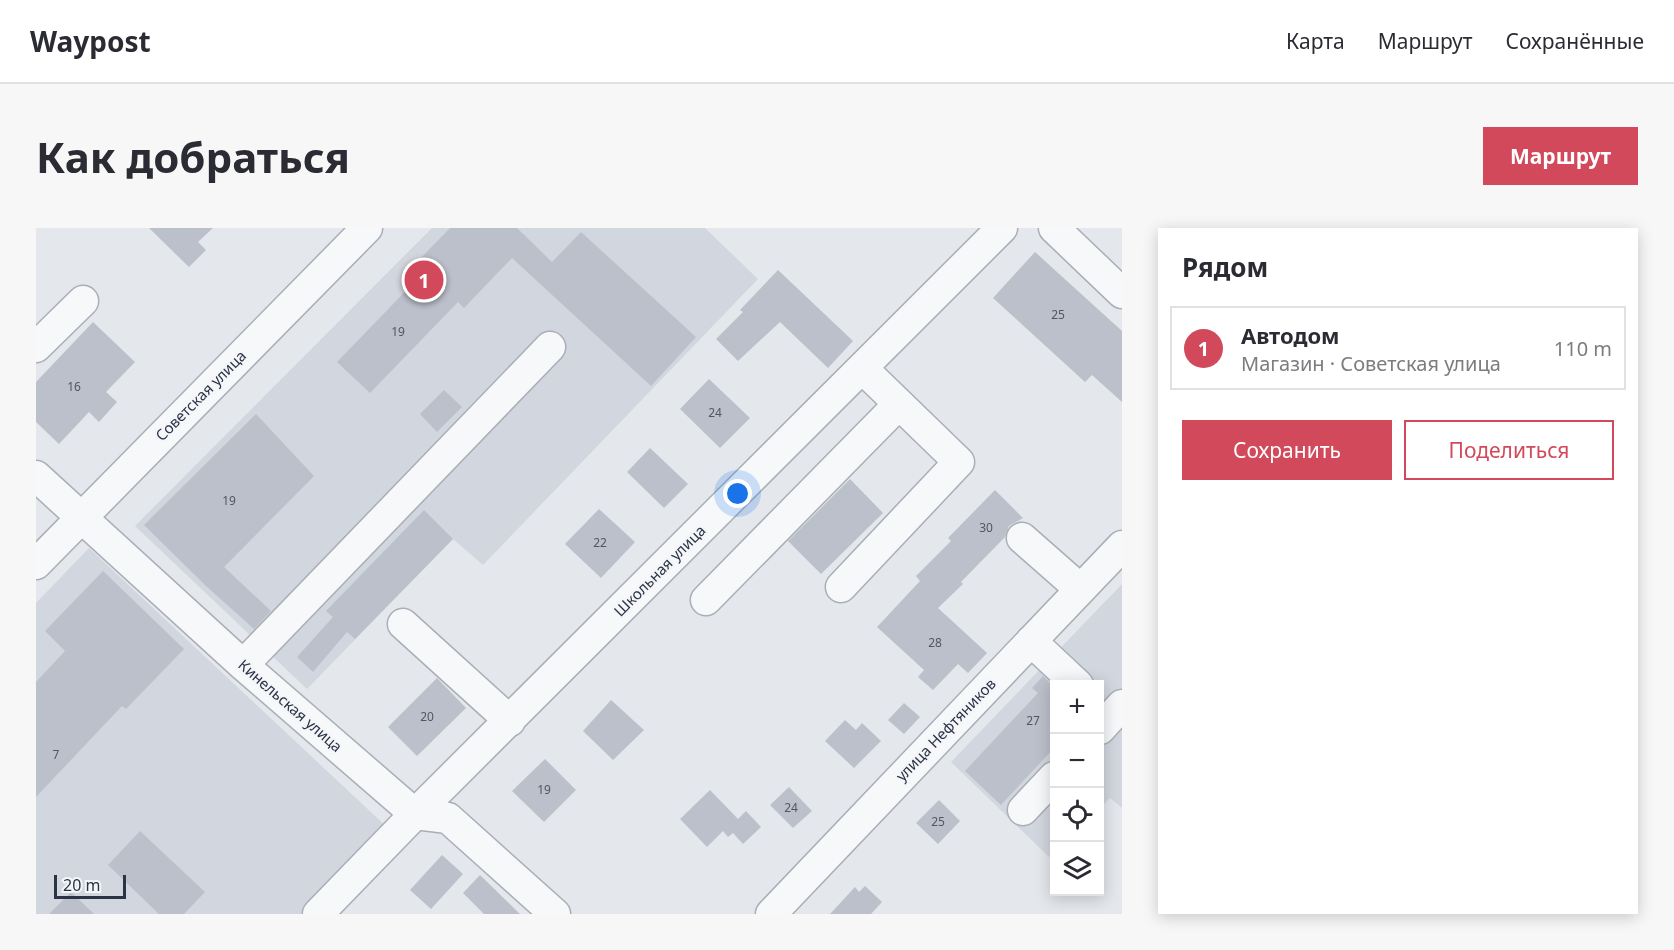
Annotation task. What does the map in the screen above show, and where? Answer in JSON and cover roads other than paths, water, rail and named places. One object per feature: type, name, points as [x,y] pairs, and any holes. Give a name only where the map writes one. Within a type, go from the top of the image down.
[{"type":"street","name":"Советская улица","points":[[36,564],[368,228]]},
{"type":"street","name":"Школьная улица","points":[[318,914],[415,814],[1002,228]]},
{"type":"street","points":[[1054,228],[1122,293]]},
{"type":"street","points":[[36,347],[83,301]]},
{"type":"street","points":[[243,665],[550,347]]},
{"type":"street","points":[[841,587],[959,462],[862,368]]},
{"type":"street","points":[[706,600],[899,404]]},
{"type":"street","name":"Кинельская улица","points":[[36,476],[243,665],[415,814]]},
{"type":"street","points":[[1022,538],[1080,589]]},
{"type":"street","name":"улица Нефтяников","points":[[771,914],[1122,546]]},
{"type":"street","points":[[403,624],[510,721]]},
{"type":"street","points":[[1031,640],[1074,680]]},
{"type":"street","points":[[1023,810],[1050,781]]},
{"type":"street","points":[[415,814],[448,818],[555,914]]},
{"type":"place","name":"Автодом","points":[[424,280]]}]
